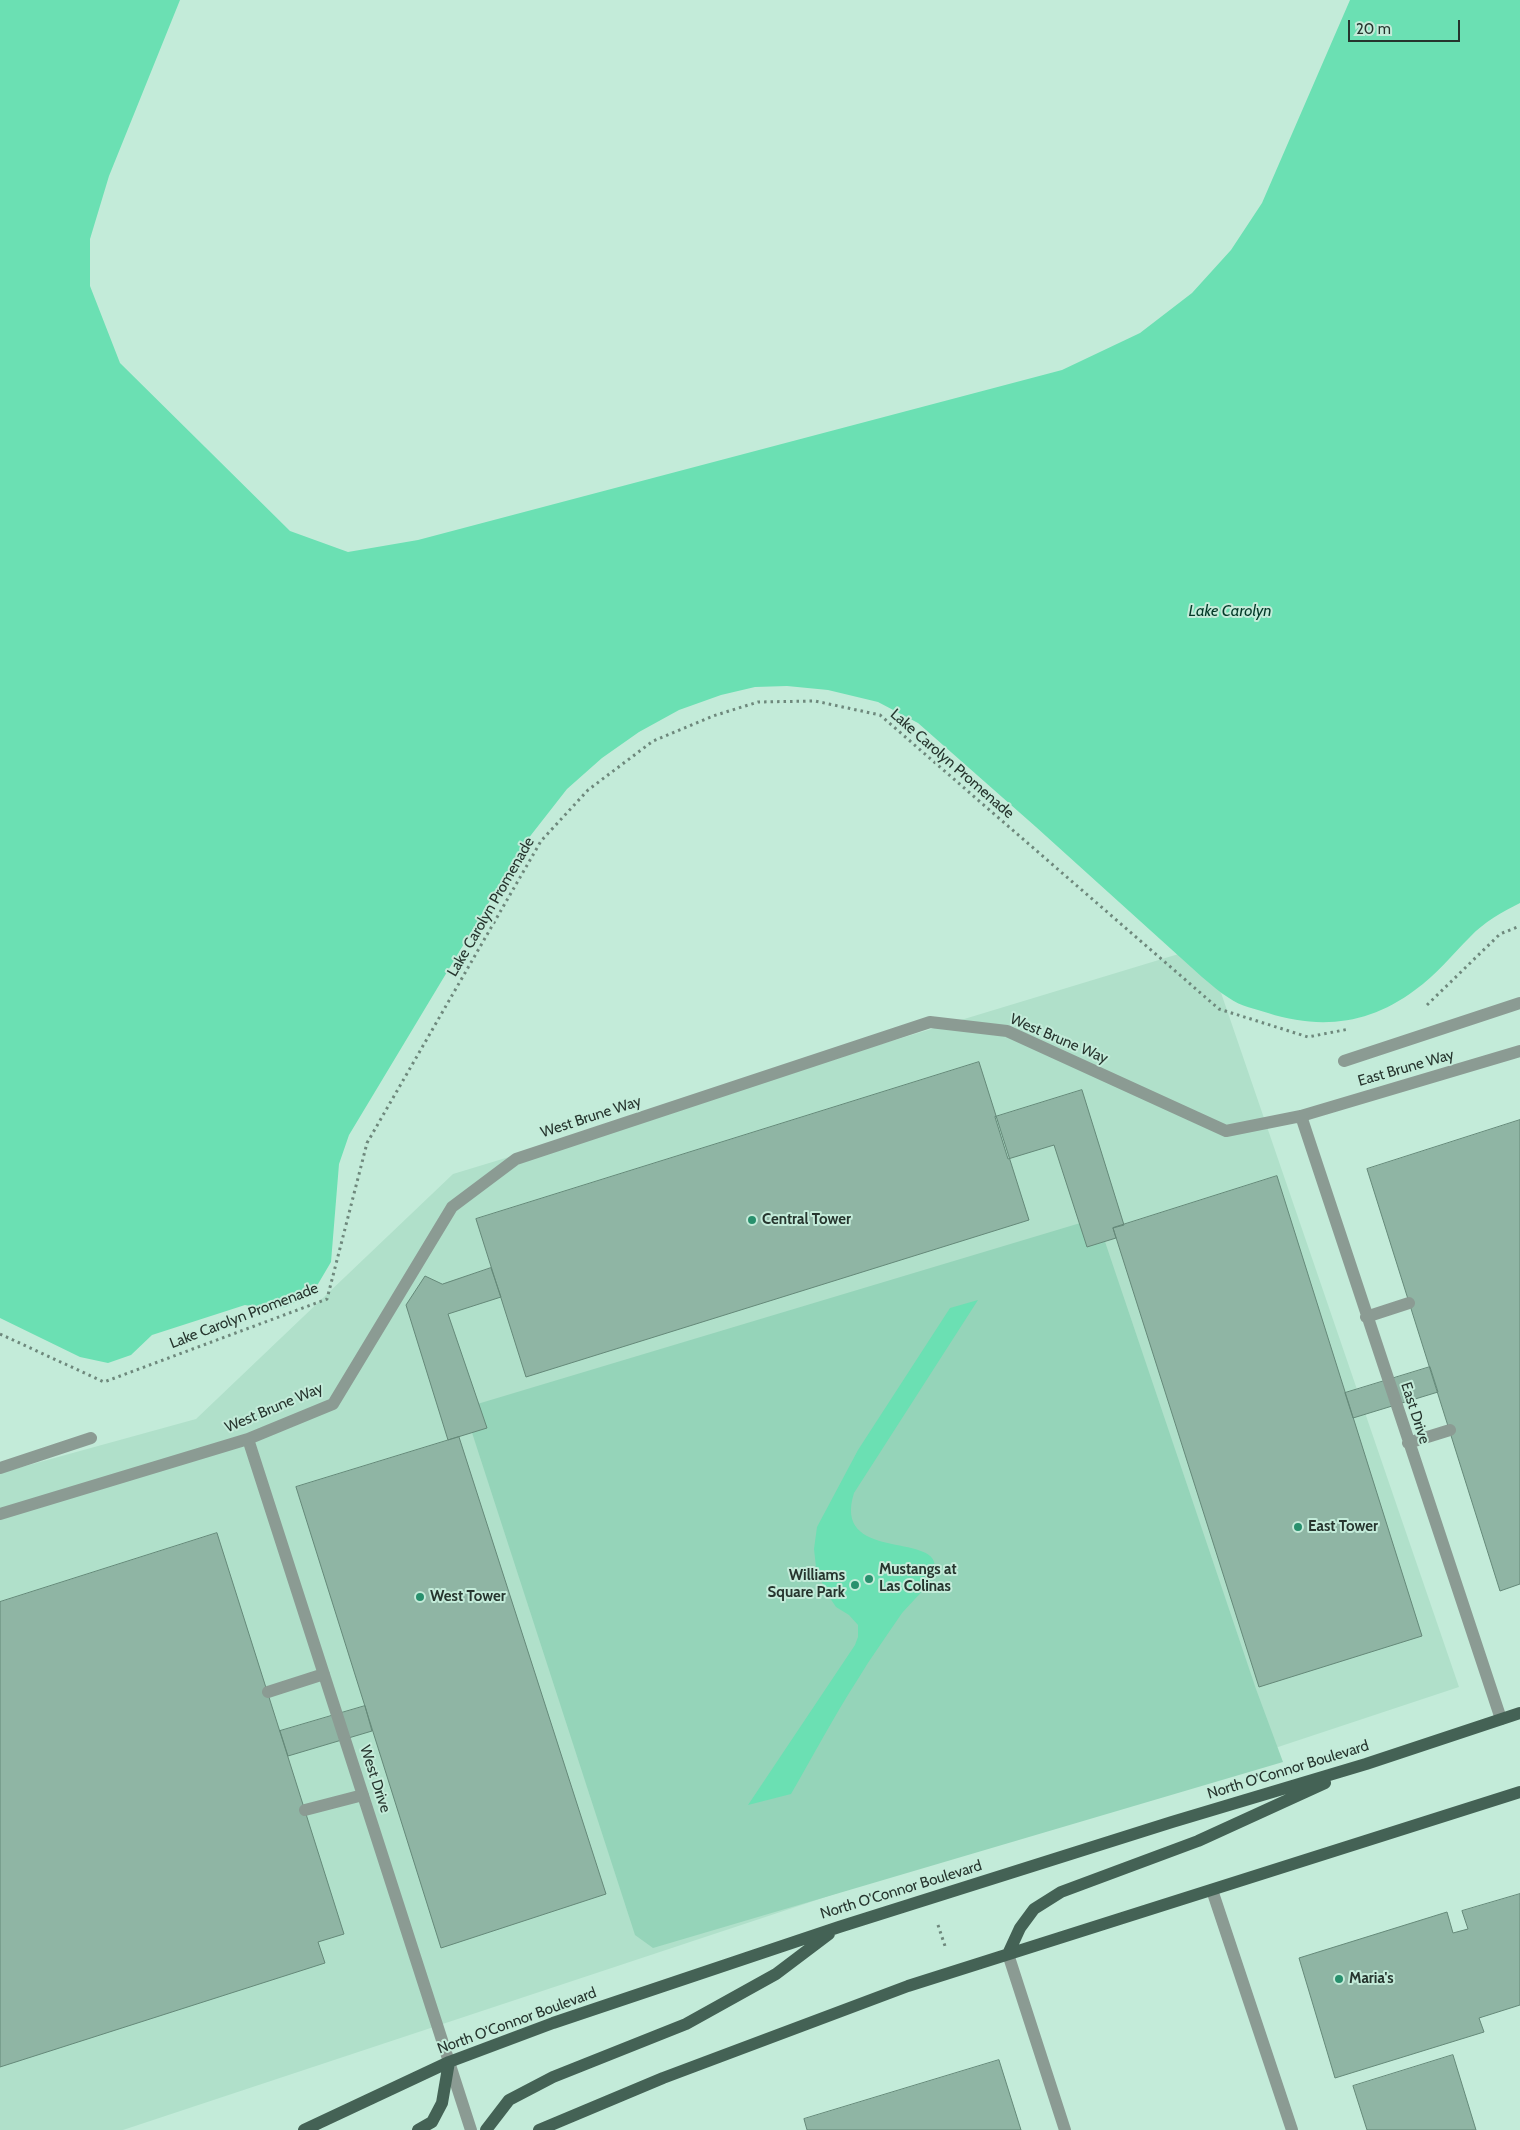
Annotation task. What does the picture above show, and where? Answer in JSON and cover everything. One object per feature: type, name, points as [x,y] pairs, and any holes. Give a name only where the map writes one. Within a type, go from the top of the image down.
[{"type":"main road","name":"North O'Connor Boulevard","points":[[304,2130],[449,2062],[553,2023],[839,1927],[1172,1822],[1366,1764],[1520,1713]]},
{"type":"main road","points":[[1008,1954],[1020,1928],[1034,1908],[1061,1892],[1198,1841],[1366,1764]]},
{"type":"main road","points":[[539,2130],[663,2078],[908,1986],[1520,1792]]},
{"type":"main road","points":[[486,2130],[509,2100],[553,2077],[686,2024],[776,1974],[839,1927]]},
{"type":"main road","points":[[418,2130],[432,2122],[442,2103],[449,2062]]},
{"type":"street","points":[[1344,1061],[1520,1003]]},
{"type":"street","name":"West Brune Way","points":[[0,1514],[248,1439],[333,1404],[452,1207],[516,1159],[930,1022],[1007,1031],[1226,1131],[1301,1116]]},
{"type":"street","name":"East Brune Way","points":[[1301,1116],[1520,1051]]},
{"type":"street","name":"East Drive","points":[[1301,1116],[1366,1317],[1501,1719]]},
{"type":"street","points":[[1366,1317],[1409,1303]]},
{"type":"street","points":[[1408,1443],[1450,1430]]},
{"type":"street","points":[[0,1468],[91,1438]]},
{"type":"street","name":"West Drive","points":[[248,1439],[471,2130]]},
{"type":"street","points":[[268,1692],[324,1674]]},
{"type":"street","points":[[305,1810],[363,1795]]},
{"type":"street","points":[[1212,1890],[1292,2130]]},
{"type":"street","points":[[1008,1954],[1065,2130]]},
{"type":"path","name":"Lake Carolyn Promenade","points":[[0,1334],[104,1382],[327,1299],[368,1142],[541,842],[588,790],[653,741],[713,716],[758,702],[815,701],[880,715],[1219,1009],[1308,1038],[1357,1028]]},
{"type":"path","points":[[1422,1009],[1500,934],[1520,926]]},
{"type":"path","points":[[938,1926],[945,1947]]},
{"type":"shaded area","points":[[1205,946],[1459,1687],[123,2130],[0,2130],[0,1473],[196,1419],[453,1174]]},
{"type":"shaded area","name":"Williams Square Park","points":[[1097,1218],[1256,1689],[1283,1762],[653,1948],[635,1935],[464,1408]]},
{"type":"water","name":"Lake Carolyn","points":[[0,0],[180,0],[109,176],[90,239],[90,286],[120,363],[290,531],[348,552],[418,540],[1062,370],[1140,333],[1192,293],[1231,250],[1262,203],[1350,0],[1520,0],[1520,903],[1487,922],[1415,990],[1398,1001],[1363,1017],[1344,1021],[1307,1021],[1253,1009],[1233,1001],[1218,991],[918,723],[878,702],[828,690],[787,686],[755,687],[721,695],[679,710],[639,732],[602,758],[567,789],[524,844],[349,1135],[339,1164],[331,1262],[318,1284],[304,1298],[286,1307],[266,1309],[245,1305],[152,1335],[131,1355],[108,1363],[80,1357],[0,1318]]},
{"type":"water","points":[[978,1300],[854,1493],[851,1515],[858,1529],[870,1538],[920,1550],[931,1557],[935,1567],[934,1573],[927,1586],[900,1616],[868,1663],[840,1707],[791,1794],[748,1805],[855,1645],[858,1637],[858,1625],[849,1615],[836,1607],[826,1592],[816,1567],[814,1549],[817,1527],[858,1450],[950,1308]]},
{"type":"building","name":"Central Tower","points":[[979,1062],[1029,1220],[526,1377],[476,1219]]},
{"type":"building","points":[[1082,1090],[1124,1225],[1113,1228],[1116,1238],[1087,1247],[1054,1145],[1008,1159],[995,1117]]},
{"type":"building","points":[[1520,1120],[1520,1584],[1500,1591],[1367,1169]]},
{"type":"building","name":"East Tower","points":[[1277,1176],[1422,1636],[1259,1687],[1113,1228]]},
{"type":"building","points":[[491,1268],[501,1297],[448,1314],[487,1428],[448,1440],[406,1305],[425,1276],[442,1284]]},
{"type":"building","points":[[1430,1367],[1438,1392],[1353,1418],[1345,1393]]},
{"type":"building","name":"West Tower","points":[[459,1437],[606,1894],[441,1948],[296,1487]]},
{"type":"building","points":[[217,1533],[344,1934],[318,1942],[325,1963],[0,2067],[0,1602]]},
{"type":"building","points":[[365,1706],[372,1731],[288,1756],[280,1731]]},
{"type":"building","points":[[1520,1894],[1520,2005],[1479,2018],[1484,2032],[1335,2078],[1299,1958],[1447,1912],[1453,1933],[1468,1929],[1462,1911]]},
{"type":"building","points":[[1453,2055],[1476,2130],[1367,2130],[1353,2086]]},
{"type":"building","points":[[999,2060],[1021,2130],[807,2130],[804,2119]]},
{"type":"place","name":"Central Tower","points":[[752,1220]]},
{"type":"place","name":"East Tower","points":[[1298,1527]]},
{"type":"place","name":"Mustangs at Las Colinas","points":[[869,1579]]},
{"type":"place","name":"Williams Square Park","points":[[855,1585]]},
{"type":"place","name":"West Tower","points":[[420,1597]]},
{"type":"place","name":"Maria's","points":[[1339,1979]]}]
